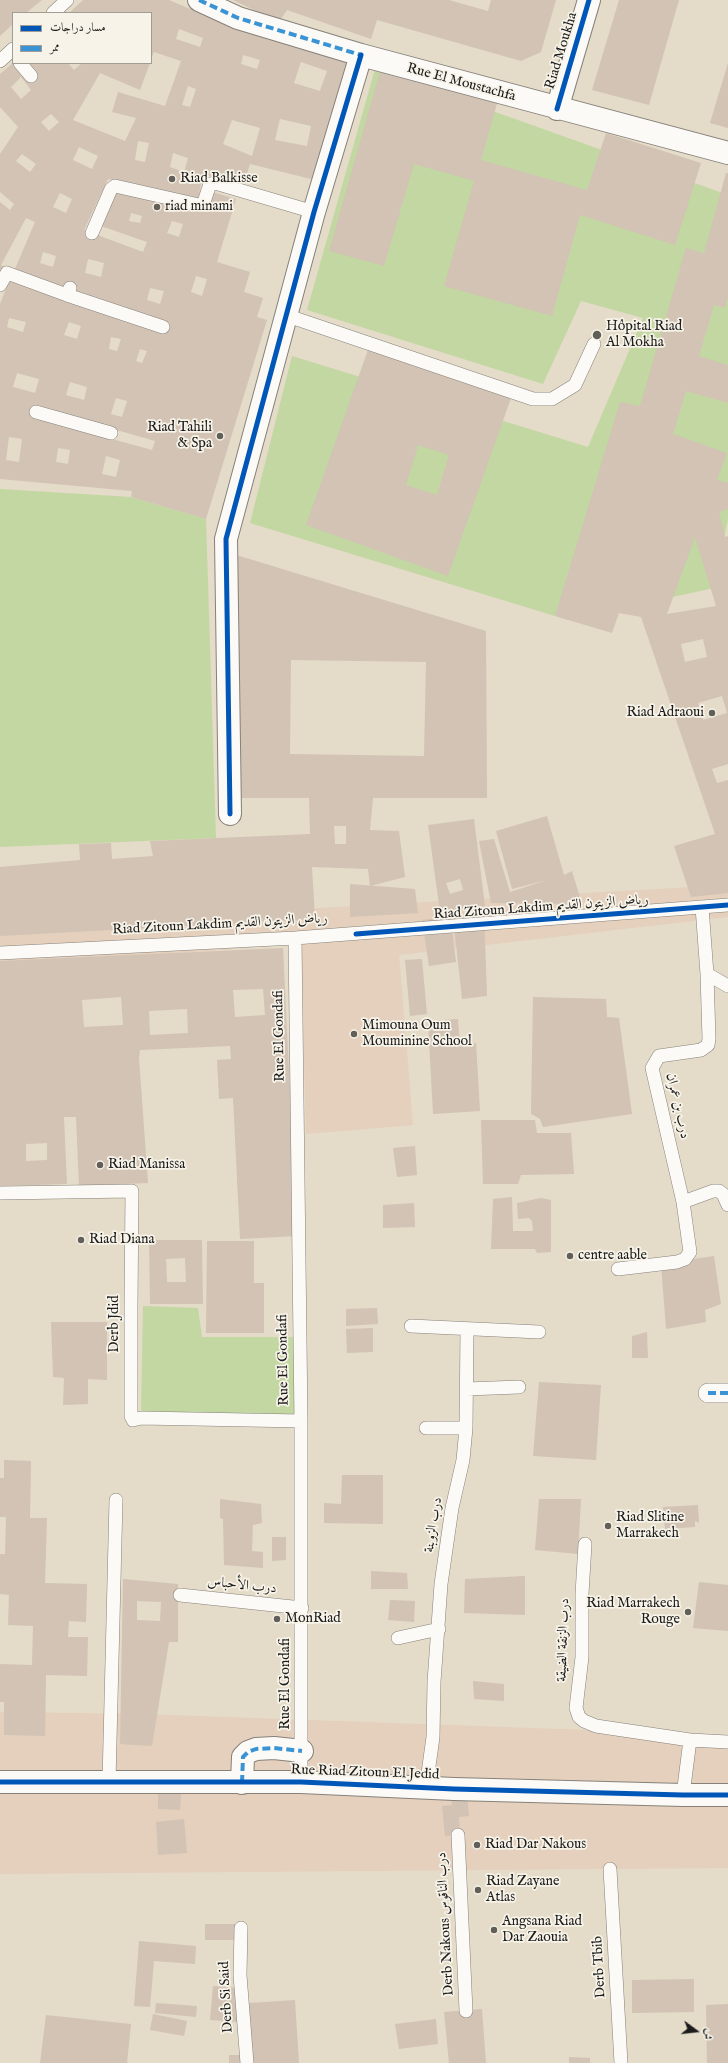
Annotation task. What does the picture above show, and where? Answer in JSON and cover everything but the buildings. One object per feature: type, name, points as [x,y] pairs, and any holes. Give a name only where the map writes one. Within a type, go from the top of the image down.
[{"type":"street","name":"Rue El Moustachfa","points":[[199,0],[238,18],[361,55],[557,109],[728,153]]},
{"type":"street","name":"Riad Moukha","points":[[557,109],[589,0]]},
{"type":"street","points":[[230,814],[226,539],[288,316],[314,212],[361,55]]},
{"type":"street","points":[[708,1393],[728,1393]]},
{"type":"street","points":[[242,1783],[243,1756],[248,1752],[256,1749],[274,1748],[302,1751]]},
{"type":"street","name":"Rue Riad Zitoun El Jedid","points":[[0,1782],[301,1782],[426,1788],[454,1791],[728,1795]]},
{"type":"lane","points":[[0,61],[12,52]]},
{"type":"lane","points":[[21,64],[31,76]]},
{"type":"lane","points":[[92,233],[111,189],[115,186],[200,206],[204,202],[210,184],[215,183],[314,212]]},
{"type":"lane","points":[[0,285],[7,273],[68,291],[163,327]]},
{"type":"lane","points":[[288,316],[533,399],[552,399],[575,385],[594,344]]},
{"type":"lane","points":[[36,412],[111,433]]},
{"type":"lane","name":"Riad Zitoun Lakdim رياض الزيتون القديم","points":[[0,953],[295,938],[728,905]]},
{"type":"lane","name":"درب بن عمران","points":[[618,1270],[677,1262],[685,1259],[690,1248],[683,1202],[652,1068],[659,1056],[701,1050],[708,1045],[707,974],[702,907]]},
{"type":"lane","name":"Rue El Gondafi","points":[[295,938],[301,1421],[301,1782]]},
{"type":"lane","points":[[707,974],[728,986]]},
{"type":"lane","name":"Derb Jdid","points":[[0,1193],[132,1191],[131,1416],[133,1420],[141,1418],[301,1421]]},
{"type":"lane","points":[[683,1202],[713,1191],[719,1191],[728,1205]]},
{"type":"lane","points":[[411,1326],[467,1330],[538,1332]]},
{"type":"lane","name":"درب الزوبنة","points":[[426,1788],[433,1737],[434,1682],[439,1629],[441,1584],[452,1508],[463,1460],[466,1428],[467,1330]]},
{"type":"lane","points":[[467,1388],[519,1387]]},
{"type":"lane","points":[[426,1428],[466,1428]]},
{"type":"lane","points":[[109,1781],[116,1500]]},
{"type":"lane","name":"درب الزنقة الضيقة","points":[[585,1544],[582,1594],[582,1657],[576,1708],[579,1717],[596,1726],[690,1740]]},
{"type":"lane","name":"درب الأحباس","points":[[180,1595],[302,1608]]},
{"type":"lane","points":[[398,1638],[439,1629]]},
{"type":"lane","points":[[683,1795],[690,1740],[728,1742]]},
{"type":"lane","name":"Derb Nakous درب الناقوس","points":[[458,1835],[466,2011]]},
{"type":"lane","name":"Derb Tbib","points":[[610,1869],[621,2063]]},
{"type":"lane","name":"Derb Si Said","points":[[241,1928],[240,1974],[247,2063]]},
{"type":"shaded area","points":[[728,885],[728,917],[399,955],[413,1125],[306,1134],[301,944],[0,966],[0,926]]},
{"type":"shaded area","points":[[0,1712],[141,1714],[728,1735],[728,1868],[0,1874]]},
{"type":"green space","points":[[375,69],[728,195],[728,519],[714,588],[568,620],[250,523],[292,356],[588,447],[643,318],[581,301],[543,384],[307,310]]},
{"type":"green space","points":[[0,489],[131,497],[206,519],[216,838],[0,847]]},
{"type":"green space","points":[[143,1306],[198,1308],[202,1337],[294,1337],[296,1419],[141,1413]]},
{"type":"marked path","points":[[199,0],[238,18],[361,55]]},
{"type":"marked path","points":[[708,1393],[728,1393]]},
{"type":"marked path","points":[[242,1783],[243,1757],[248,1752],[256,1749],[274,1748],[302,1751]]},
{"type":"cycle path","points":[[557,109],[589,0]]},
{"type":"cycle path","points":[[230,814],[226,539],[314,212],[361,55]]},
{"type":"cycle path","points":[[356,934],[728,905]]},
{"type":"cycle path","points":[[0,1782],[301,1782],[454,1789],[728,1795]]},
{"type":"place","name":"Riad Balkisse","points":[[172,179]]},
{"type":"place","name":"riad minami","points":[[157,207]]},
{"type":"place","name":"Hôpital Riad Al Mokha","points":[[597,335]]},
{"type":"place","name":"Riad Tahili & Spa","points":[[220,436]]},
{"type":"place","name":"Riad Adraoui","points":[[712,713]]},
{"type":"place","name":"Mimouna Oum Mouminine School","points":[[354,1034]]},
{"type":"place","name":"Riad Manissa","points":[[100,1165]]},
{"type":"place","name":"Riad Diana","points":[[81,1240]]},
{"type":"place","name":"centre aable","points":[[570,1256]]},
{"type":"place","name":"Riad Slitine Marrakech","points":[[608,1526]]},
{"type":"place","name":"Riad Marrakech Rouge","points":[[688,1612]]},
{"type":"place","name":"MonRiad","points":[[277,1619]]},
{"type":"place","name":"Riad Dar Nakous","points":[[477,1845]]},
{"type":"place","name":"Riad Zayane Atlas","points":[[478,1890]]},
{"type":"place","name":"Angsana Riad Dar Zaouia","points":[[494,1930]]}]
